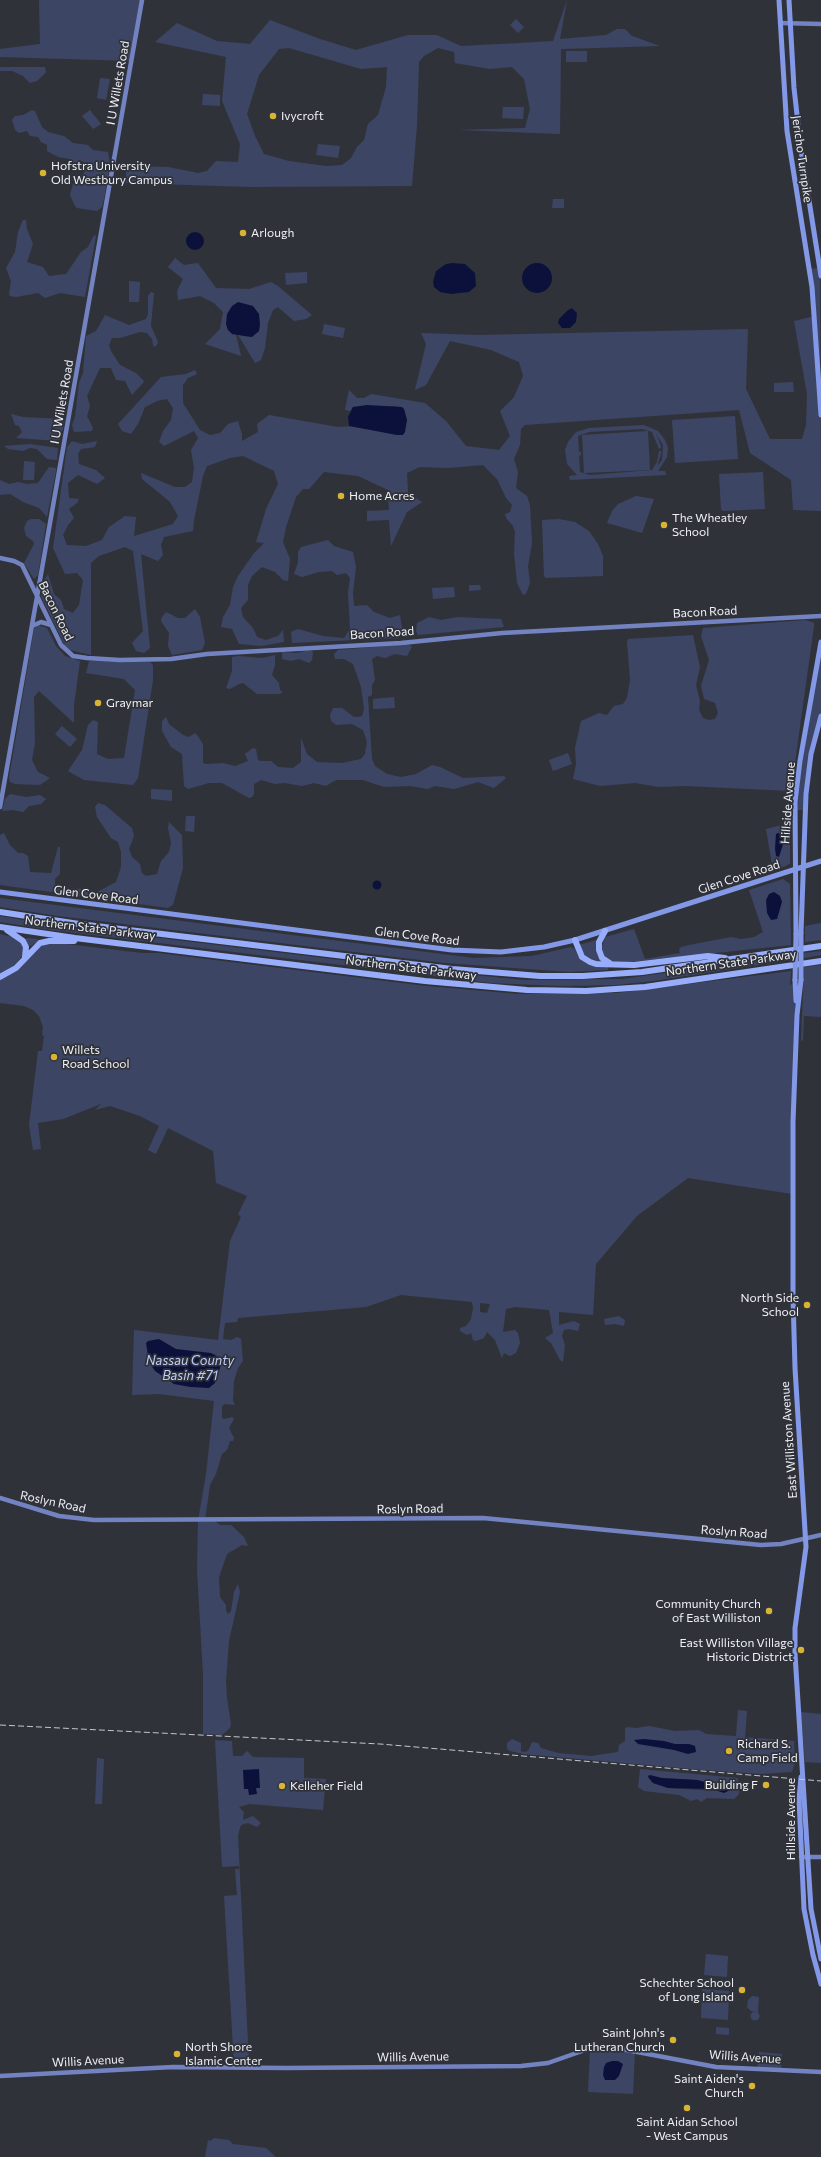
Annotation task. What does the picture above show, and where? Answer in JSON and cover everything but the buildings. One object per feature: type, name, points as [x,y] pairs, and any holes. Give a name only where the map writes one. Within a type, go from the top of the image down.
[{"type":"highway","name":"Northern State Parkway","points":[[0,912],[94,926],[510,974],[569,976],[621,974],[821,946]]},
{"type":"highway","points":[[1,927],[23,941],[26,947],[24,959]]},
{"type":"highway","name":"Northern State Parkway","points":[[1,927],[90,940],[440,983],[527,990],[579,991],[631,988],[821,961]]},
{"type":"highway","points":[[605,931],[600,942],[599,950],[604,960],[613,965]]},
{"type":"highway","points":[[0,977],[13,970],[35,946],[43,942],[90,940]]},
{"type":"highway","points":[[575,940],[580,954],[588,962],[596,964],[643,964],[708,956],[737,958]]},
{"type":"main road","name":"Jericho Turnpike","points":[[778,0],[787,131],[808,261],[813,302],[821,415]]},
{"type":"main road","name":"Jericho Turnpike","points":[[789,0],[801,150],[821,276]]},
{"type":"main road","points":[[808,261],[819,260]]},
{"type":"main road","name":"Hillside Avenue","points":[[794,1108],[798,980],[795,810],[798,778],[821,642]]},
{"type":"main road","name":"Hillside Avenue","points":[[798,933],[804,867],[806,786],[811,754],[821,716]]},
{"type":"main road","name":"Glen Cove Road","points":[[0,892],[460,951],[491,952],[523,950],[575,940],[821,861]]},
{"type":"main road","name":"East Williston Avenue","points":[[794,1108],[792,1220],[793,1335],[806,1538],[806,1556],[795,1633],[802,1770]]},
{"type":"main road","name":"Hillside Avenue","points":[[802,1770],[811,1909],[821,1959]]},
{"type":"main road","name":"Hillside Avenue","points":[[802,1770],[799,1799],[805,1918],[821,1984]]},
{"type":"street","name":"I U Willets Road","points":[[0,807],[142,0]]},
{"type":"street","points":[[780,23],[790,22],[821,24]]},
{"type":"street","name":"Bacon Road","points":[[0,558],[14,561],[22,565],[61,645],[72,656],[84,658],[126,660],[401,643],[502,633],[821,616]]},
{"type":"street","points":[[32,626],[41,622],[51,624]]},
{"type":"street","name":"Roslyn Road","points":[[0,1498],[59,1516],[94,1520],[484,1518],[756,1545],[778,1544],[821,1535]]},
{"type":"street","points":[[801,1857],[821,1857]]},
{"type":"street","name":"Willis Avenue","points":[[0,2076],[173,2067],[287,2068],[521,2066],[548,2063],[584,2050],[611,2047],[722,2067],[821,2072]]},
{"type":"shaded area","points":[[39,0],[142,0],[132,61],[0,57],[0,49],[40,44]]},
{"type":"shaded area","points":[[567,0],[560,39],[606,35],[617,29],[625,29],[632,36],[660,46],[561,49],[560,134],[458,130],[525,128],[530,109],[524,79],[512,67],[490,69],[455,63],[454,52],[438,48],[424,56],[419,62],[417,125],[412,186],[251,187],[126,183],[126,166],[168,167],[198,173],[207,171],[216,161],[238,162],[240,144],[222,101],[226,57],[155,42],[177,23],[217,41],[250,44],[270,20],[320,39],[356,50],[408,35],[437,35],[461,46],[553,41]],"holes":[[[289,48],[361,69],[387,67],[386,87],[378,115],[368,124],[364,140],[357,147],[351,158],[342,165],[326,166],[289,161],[264,154],[255,136],[247,114],[259,75],[279,49]]]},
{"type":"shaded area","points":[[516,19],[524,27],[518,33],[510,25]]},
{"type":"shaded area","points":[[566,51],[587,51],[587,62],[566,62]]},
{"type":"shaded area","points":[[0,67],[45,67],[46,72],[37,81],[30,83],[23,76],[12,71],[0,71]]},
{"type":"shaded area","points":[[100,78],[110,79],[106,100],[97,98]]},
{"type":"shaded area","points":[[203,94],[220,95],[220,106],[202,105]]},
{"type":"shaded area","points":[[503,107],[524,107],[523,119],[502,118]]},
{"type":"shaded area","points":[[32,110],[35,111],[42,127],[48,132],[64,136],[73,143],[88,145],[93,150],[108,152],[110,164],[105,194],[102,207],[97,211],[77,208],[70,195],[73,184],[84,173],[85,163],[82,161],[73,163],[70,159],[58,157],[47,151],[47,145],[41,142],[38,137],[30,136],[27,131],[19,133],[15,130],[12,120],[15,116],[23,115]]},
{"type":"shaded area","points":[[90,110],[101,124],[93,129],[82,116]]},
{"type":"shaded area","points":[[318,144],[340,146],[338,158],[316,155]]},
{"type":"shaded area","points":[[553,199],[564,199],[564,208],[552,208]]},
{"type":"shaded area","points":[[23,220],[26,220],[27,229],[33,244],[27,262],[43,267],[49,276],[66,274],[81,252],[88,247],[94,235],[96,236],[85,297],[60,293],[45,298],[38,293],[16,297],[10,296],[11,281],[6,268],[15,252],[18,232]]},
{"type":"shaded area","points":[[175,258],[184,265],[198,263],[216,288],[249,289],[271,282],[278,286],[312,315],[306,319],[294,321],[278,307],[273,310],[268,323],[265,348],[261,360],[255,363],[238,335],[250,337],[259,331],[226,324],[228,330],[236,335],[241,356],[205,344],[220,329],[223,312],[214,303],[200,296],[178,300],[177,291],[183,279],[168,267]]},
{"type":"shaded area","points":[[820,268],[821,511],[793,510],[791,480],[750,453],[739,410],[525,425],[521,429],[520,445],[514,459],[518,472],[516,488],[527,496],[530,505],[532,543],[528,566],[530,583],[526,594],[523,595],[517,583],[514,554],[515,532],[505,514],[510,512],[512,505],[506,498],[497,479],[483,465],[448,468],[420,467],[407,473],[408,493],[422,502],[407,512],[391,546],[389,520],[367,521],[367,511],[389,510],[388,490],[358,476],[324,472],[309,489],[303,489],[296,497],[286,527],[283,542],[290,559],[288,581],[283,580],[275,572],[262,567],[252,576],[248,585],[248,600],[241,608],[243,617],[253,628],[257,637],[266,640],[278,636],[283,630],[284,642],[261,646],[239,644],[232,629],[221,627],[223,617],[230,605],[233,587],[238,576],[254,553],[264,543],[256,542],[266,509],[278,484],[274,471],[243,456],[230,458],[207,466],[203,476],[193,531],[164,537],[161,545],[163,555],[158,561],[141,554],[150,648],[144,653],[136,651],[132,643],[143,631],[133,551],[125,547],[99,556],[91,563],[91,655],[70,650],[65,646],[41,596],[45,579],[48,574],[54,594],[61,600],[64,609],[73,613],[79,605],[83,580],[77,573],[65,574],[53,548],[67,447],[72,441],[82,444],[97,441],[95,447],[81,449],[78,454],[79,464],[96,470],[105,478],[97,484],[78,475],[68,483],[69,498],[79,499],[77,503],[69,509],[74,518],[68,525],[63,535],[67,545],[86,546],[102,540],[109,527],[125,516],[136,517],[134,536],[173,524],[178,516],[170,502],[142,479],[141,473],[175,487],[185,487],[192,482],[194,468],[191,450],[198,438],[194,431],[164,446],[159,442],[163,431],[171,420],[173,408],[167,399],[157,401],[145,407],[138,424],[131,434],[122,431],[118,424],[161,377],[186,374],[195,370],[197,374],[188,378],[183,385],[183,403],[200,430],[210,435],[220,433],[228,424],[238,421],[242,434],[242,441],[258,432],[257,424],[269,415],[338,427],[356,426],[397,435],[403,434],[407,420],[404,409],[395,406],[380,406],[353,407],[350,411],[345,410],[349,390],[357,398],[364,398],[371,394],[425,403],[446,421],[466,446],[499,450],[510,436],[500,411],[514,397],[523,376],[519,362],[491,350],[450,341],[426,385],[415,390],[426,344],[421,333],[479,335],[748,329],[746,389],[770,439],[802,439],[806,425],[807,394],[794,321],[815,316],[809,269]]},
{"type":"shaded area","points":[[307,272],[307,283],[286,285],[285,273]]},
{"type":"shaded area","points":[[129,281],[140,282],[139,302],[129,302]]},
{"type":"shaded area","points":[[151,292],[154,293],[151,326],[158,342],[157,345],[154,347],[152,339],[147,333],[140,332],[120,338],[112,338],[109,345],[120,365],[136,373],[144,381],[143,383],[132,395],[125,381],[116,380],[111,368],[100,368],[87,396],[90,406],[87,416],[93,428],[92,431],[74,432],[72,425],[75,417],[79,383],[83,373],[86,336],[96,331],[105,315],[129,325],[146,319],[148,314],[148,296]]},
{"type":"shaded area","points":[[324,324],[345,328],[343,338],[322,334]]},
{"type":"shaded area","points":[[793,382],[794,392],[774,392],[774,383]]},
{"type":"shaded area","points":[[11,414],[23,417],[62,419],[64,422],[61,438],[58,441],[16,438],[22,432],[19,426],[15,425]]},
{"type":"shaded area","points":[[735,416],[738,459],[675,463],[672,420]]},
{"type":"shaded area","points":[[644,425],[658,431],[665,440],[668,448],[667,457],[658,471],[665,471],[666,475],[570,480],[569,476],[577,475],[567,464],[565,450],[568,442],[576,432],[589,428]],"holes":[[[642,429],[652,432],[659,449],[661,446],[656,434],[663,445],[662,460],[657,466],[661,454],[661,451],[659,451],[657,462],[652,470],[590,475],[580,472],[579,456],[581,455],[581,452],[579,452],[578,436],[589,432]]]},
{"type":"shaded area","points":[[648,431],[650,470],[584,473],[582,435]]},
{"type":"shaded area","points":[[30,444],[58,448],[57,460],[47,459],[37,449],[30,448],[23,451],[8,449],[4,446]]},
{"type":"shaded area","points":[[24,461],[35,462],[34,480],[23,480]]},
{"type":"shaded area","points":[[49,467],[56,468],[56,471],[47,517],[39,508],[23,502],[10,494],[0,495],[0,480],[9,484],[18,482],[27,484],[38,483]]},
{"type":"shaded area","points":[[763,472],[765,509],[723,511],[721,509],[719,474]]},
{"type":"shaded area","points":[[636,496],[654,499],[642,533],[607,523],[612,511],[618,504]]},
{"type":"shaded area","points":[[31,519],[39,519],[46,524],[38,575],[34,579],[24,563],[34,544],[33,541],[26,536],[24,528],[27,521]]},
{"type":"shaded area","points":[[559,519],[575,522],[589,531],[598,544],[603,556],[603,576],[546,578],[544,576],[542,520]]},
{"type":"shaded area","points":[[328,540],[334,546],[353,552],[356,567],[353,593],[354,606],[367,605],[374,612],[390,618],[400,615],[402,628],[398,638],[292,643],[291,632],[298,629],[323,636],[344,638],[350,629],[348,593],[350,578],[346,573],[337,575],[332,571],[319,572],[302,577],[294,574],[298,562],[298,552],[301,547]]},
{"type":"shaded area","points":[[469,585],[480,585],[481,590],[469,591]]},
{"type":"shaded area","points":[[454,587],[455,597],[433,599],[432,588]]},
{"type":"shaded area","points":[[195,609],[200,617],[205,643],[202,650],[172,655],[168,646],[169,633],[161,621],[162,617],[166,612],[178,618],[185,618]]},
{"type":"shaded area","points":[[429,617],[441,620],[457,617],[501,619],[504,627],[418,635],[416,631],[417,623]]},
{"type":"shaded area","points":[[806,620],[814,623],[814,626],[791,791],[685,786],[659,787],[635,783],[600,786],[573,779],[576,764],[575,748],[581,721],[599,713],[607,715],[614,706],[623,704],[627,698],[630,680],[628,639],[693,635],[700,667],[696,685],[700,701],[699,710],[703,718],[709,720],[715,719],[718,713],[715,703],[704,699],[701,686],[709,660],[701,636],[703,628]]},
{"type":"shaded area","points":[[38,625],[47,628],[56,646],[65,656],[80,661],[74,705],[74,723],[39,691],[34,697],[35,743],[32,760],[38,772],[50,778],[40,785],[15,784],[10,782],[9,778],[34,629]]},
{"type":"shaded area","points":[[821,642],[821,716],[816,731],[805,810],[795,810]]},
{"type":"shaded area","points":[[409,644],[412,647],[407,656],[395,654],[385,658],[377,656],[372,659],[375,680],[372,685],[372,695],[368,697],[372,759],[375,766],[387,774],[401,777],[416,774],[432,765],[440,767],[463,778],[504,776],[506,778],[494,788],[478,782],[454,789],[435,786],[428,789],[410,786],[384,787],[363,780],[336,780],[326,786],[314,783],[302,786],[285,783],[275,784],[261,780],[254,784],[254,794],[249,798],[222,783],[209,783],[188,789],[184,786],[182,754],[171,747],[162,731],[162,721],[166,717],[169,724],[183,735],[189,737],[195,733],[197,735],[203,744],[203,763],[206,764],[223,763],[235,766],[248,761],[245,754],[253,748],[256,749],[258,760],[260,761],[271,761],[278,767],[293,768],[301,762],[301,738],[307,754],[317,762],[342,763],[361,759],[365,754],[367,742],[363,730],[352,724],[336,725],[331,721],[330,715],[333,708],[342,708],[354,717],[362,716],[364,709],[361,687],[353,664],[344,659],[335,659],[334,654],[338,650]]},
{"type":"shaded area","points":[[309,650],[313,652],[312,660],[309,663],[299,659],[291,661],[282,659],[282,652],[296,653]]},
{"type":"shaded area","points":[[275,655],[275,665],[272,675],[279,683],[280,690],[283,692],[279,694],[257,694],[243,683],[230,689],[226,688],[232,671],[232,657],[262,658]]},
{"type":"shaded area","points":[[89,661],[150,662],[153,665],[153,680],[138,778],[133,785],[84,780],[68,771],[82,750],[88,725],[93,720],[98,722],[97,754],[108,759],[124,758],[135,690],[124,679],[86,673]]},
{"type":"shaded area","points":[[394,697],[395,708],[373,709],[373,699]]},
{"type":"shaded area","points":[[62,726],[77,739],[70,747],[55,734]]},
{"type":"shaded area","points":[[568,753],[572,764],[553,771],[549,760]]},
{"type":"shaded area","points":[[151,789],[172,790],[172,801],[151,799]]},
{"type":"shaded area","points":[[10,794],[26,797],[40,795],[46,799],[41,804],[29,806],[23,812],[13,810],[2,811],[5,799]]},
{"type":"shaded area","points":[[98,803],[105,805],[132,828],[134,836],[129,849],[132,857],[140,864],[142,873],[146,876],[157,874],[161,861],[169,852],[171,843],[168,828],[169,822],[182,835],[183,868],[173,905],[168,908],[0,885],[0,835],[4,833],[10,845],[18,853],[23,853],[28,856],[30,872],[51,873],[58,847],[60,847],[60,874],[55,879],[55,884],[58,888],[82,889],[97,892],[116,882],[121,867],[121,852],[118,842],[111,838],[97,817],[95,807]]},
{"type":"shaded area","points":[[186,816],[195,816],[194,832],[185,831]]},
{"type":"shaded area","points":[[790,823],[790,863],[786,866],[773,870],[766,829]]},
{"type":"shaded area","points":[[783,879],[790,884],[791,945],[621,963],[613,962],[604,956],[601,950],[605,937],[634,929],[645,959],[680,953],[679,950],[681,947],[689,945],[731,937],[741,939],[754,937],[763,932],[749,890]]},
{"type":"shaded area","points":[[0,898],[474,958],[532,956],[571,947],[575,949],[578,956],[586,964],[608,967],[608,970],[569,972],[445,963],[58,916],[0,907]]},
{"type":"shaded area","points":[[0,916],[52,925],[415,969],[523,980],[622,979],[791,955],[791,960],[653,981],[616,985],[561,986],[491,983],[51,930],[0,922]]},
{"type":"shaded area","points":[[821,923],[821,940],[805,942],[805,926]]},
{"type":"shaded area","points":[[0,934],[17,938],[23,945],[23,955],[12,968],[0,974]]},
{"type":"shaded area","points":[[27,938],[38,939],[38,941],[31,946],[28,945],[25,940]]},
{"type":"shaded area","points":[[596,940],[597,954],[600,960],[599,963],[593,962],[581,953],[579,945]]},
{"type":"shaded area","points":[[50,942],[142,953],[158,953],[426,986],[519,994],[617,993],[791,971],[790,986],[795,980],[797,1016],[792,1194],[688,1178],[637,1216],[596,1264],[593,1315],[559,1312],[559,1325],[574,1321],[580,1324],[578,1331],[569,1329],[564,1330],[562,1336],[565,1345],[563,1362],[560,1360],[551,1343],[545,1338],[553,1333],[549,1310],[515,1307],[506,1309],[503,1332],[515,1330],[518,1333],[520,1343],[516,1353],[510,1356],[504,1353],[502,1358],[495,1340],[487,1332],[484,1338],[476,1341],[473,1340],[471,1333],[467,1335],[460,1331],[460,1328],[466,1326],[471,1319],[473,1308],[472,1302],[401,1295],[366,1307],[238,1318],[237,1322],[225,1323],[223,1339],[231,1340],[237,1337],[241,1339],[243,1361],[238,1368],[234,1381],[233,1401],[235,1405],[225,1404],[222,1406],[222,1418],[232,1417],[234,1419],[229,1428],[234,1438],[233,1441],[230,1441],[227,1450],[222,1454],[216,1474],[210,1485],[205,1520],[215,1521],[220,1525],[231,1525],[244,1537],[248,1546],[242,1545],[227,1554],[219,1577],[220,1597],[226,1605],[226,1611],[228,1614],[231,1611],[234,1592],[238,1584],[240,1592],[229,1641],[226,1681],[231,1724],[230,1728],[222,1735],[203,1734],[203,1674],[197,1569],[198,1521],[206,1474],[214,1401],[159,1394],[132,1395],[134,1330],[218,1340],[230,1241],[241,1217],[238,1214],[247,1196],[216,1183],[213,1151],[168,1128],[156,1154],[148,1150],[159,1126],[140,1116],[110,1106],[95,1110],[101,1104],[63,1119],[38,1123],[41,1149],[33,1150],[29,1125],[38,1051],[42,1051],[44,1036],[42,1035],[43,1027],[39,1016],[33,1010],[24,1006],[0,1003],[0,979],[44,943]],"holes":[[[480,1303],[490,1304],[487,1313],[480,1312]]]},
{"type":"shaded area","points":[[821,951],[821,955],[804,958],[804,953]]},
{"type":"shaded area","points":[[821,965],[821,1017],[804,1016],[803,1040],[801,1041],[804,967]]},
{"type":"shaded area","points":[[619,1316],[625,1320],[624,1326],[615,1324],[605,1325],[604,1319]]},
{"type":"shaded area","points":[[738,1710],[747,1711],[745,1737],[794,1741],[795,1763],[792,1772],[761,1774],[703,1770],[523,1754],[507,1749],[507,1743],[512,1739],[521,1743],[521,1751],[524,1752],[528,1751],[532,1742],[538,1743],[541,1748],[558,1753],[591,1756],[618,1752],[619,1745],[625,1741],[625,1729],[627,1727],[636,1728],[649,1726],[675,1731],[699,1730],[706,1734],[736,1736]]},
{"type":"shaded area","points":[[801,1712],[821,1714],[821,1763],[805,1762]]},
{"type":"shaded area","points":[[215,1740],[232,1741],[233,1756],[242,1756],[247,1751],[253,1757],[304,1758],[304,1778],[326,1779],[323,1810],[249,1804],[239,1807],[244,1812],[243,1820],[253,1816],[261,1823],[257,1827],[248,1823],[241,1825],[238,1835],[249,2064],[234,2064],[224,1896],[237,1895],[235,1869],[239,1869],[239,1866],[222,1867]]},
{"type":"shaded area","points":[[97,1758],[104,1759],[102,1804],[95,1804]]},
{"type":"shaded area","points":[[640,1769],[738,1778],[739,1794],[734,1799],[707,1798],[701,1802],[697,1799],[691,1801],[679,1795],[644,1791],[638,1787]],"holes":[[[651,1775],[662,1778],[697,1780],[716,1785],[715,1791],[668,1788],[653,1783],[649,1779]]]},
{"type":"shaded area","points":[[706,1954],[728,1956],[727,1977],[704,1975]]},
{"type":"shaded area","points":[[702,1989],[729,1991],[728,2020],[701,2018]]},
{"type":"shaded area","points":[[752,1996],[759,1997],[758,2012],[751,2011],[747,2007],[748,2000]]},
{"type":"shaded area","points":[[753,2012],[757,2012],[759,2016],[757,2020],[753,2020],[751,2018],[751,2014]]},
{"type":"shaded area","points":[[716,2027],[729,2028],[729,2035],[716,2034]]},
{"type":"shaded area","points":[[599,2048],[635,2051],[633,2094],[588,2092],[590,2049]]},
{"type":"shaded area","points":[[759,2052],[782,2054],[781,2070],[757,2069]]},
{"type":"shaded area","points":[[214,2138],[229,2140],[233,2144],[266,2148],[276,2157],[205,2157],[208,2140],[210,2141]]},
{"type":"water","points":[[191,232],[199,232],[204,237],[202,248],[199,250],[191,250],[186,245],[186,237]]},
{"type":"water","points":[[537,263],[548,267],[552,278],[548,289],[537,293],[526,289],[522,278],[526,267]]},
{"type":"water","points":[[446,264],[465,264],[475,273],[476,286],[469,292],[451,294],[440,292],[434,287],[433,282],[436,271]]},
{"type":"water","points":[[238,302],[253,306],[259,314],[259,331],[252,337],[232,334],[228,330],[226,324],[227,314],[232,306]]},
{"type":"water","points":[[572,308],[577,313],[576,322],[570,328],[562,328],[558,323],[559,319]]},
{"type":"water","points":[[367,405],[402,407],[407,420],[403,435],[349,426],[348,417],[353,407]]},
{"type":"water","points":[[778,833],[783,835],[784,841],[779,857],[776,856],[775,848],[776,834]]},
{"type":"water","points":[[375,881],[379,881],[381,885],[379,889],[375,889],[373,887],[373,883]]},
{"type":"water","points":[[774,892],[780,896],[782,902],[777,919],[771,920],[767,913],[766,900],[769,894]]},
{"type":"water","name":"Nassau County Basin #71","points":[[159,1339],[176,1349],[211,1353],[219,1357],[221,1365],[215,1383],[209,1388],[174,1384],[155,1371],[149,1362],[146,1343],[148,1341]]},
{"type":"water","points":[[644,1739],[664,1741],[675,1744],[689,1744],[695,1746],[696,1752],[688,1754],[638,1744],[634,1740]]},
{"type":"water","points":[[259,1769],[260,1788],[256,1788],[257,1794],[249,1795],[248,1789],[244,1789],[243,1770]]},
{"type":"water","points":[[649,1775],[662,1778],[697,1780],[728,1788],[730,1790],[724,1793],[712,1789],[668,1788],[653,1783],[648,1777]]},
{"type":"water","points":[[618,2061],[623,2064],[619,2076],[615,2080],[605,2080],[603,2075],[604,2067],[606,2063]]},
{"type":"railway","points":[[0,1725],[380,1744],[821,1781]]},
{"type":"place","name":"Ivycroft","points":[[273,116]]},
{"type":"place","name":"Hofstra University Old Westbury Campus","points":[[43,173]]},
{"type":"place","name":"Arlough","points":[[243,233]]},
{"type":"place","name":"Home Acres","points":[[341,496]]},
{"type":"place","name":"The Wheatley School","points":[[664,525]]},
{"type":"place","name":"Graymar","points":[[98,703]]},
{"type":"place","name":"Willets Road School","points":[[54,1057]]},
{"type":"place","name":"North Side School","points":[[807,1305]]},
{"type":"place","name":"Community Church of East Williston","points":[[769,1611]]},
{"type":"place","name":"East Williston Village Historic District","points":[[801,1650]]},
{"type":"place","name":"Richard S. Camp Field","points":[[729,1751]]},
{"type":"place","name":"Building F","points":[[766,1785]]},
{"type":"place","name":"Kelleher Field","points":[[282,1786]]},
{"type":"place","name":"Schechter School of Long Island","points":[[742,1990]]},
{"type":"place","name":"Saint John's Lutheran Church","points":[[673,2040]]},
{"type":"place","name":"North Shore Islamic Center","points":[[177,2054]]},
{"type":"place","name":"Saint Aiden's Church","points":[[752,2086]]},
{"type":"place","name":"Saint Aidan School - West Campus","points":[[687,2108]]}]
